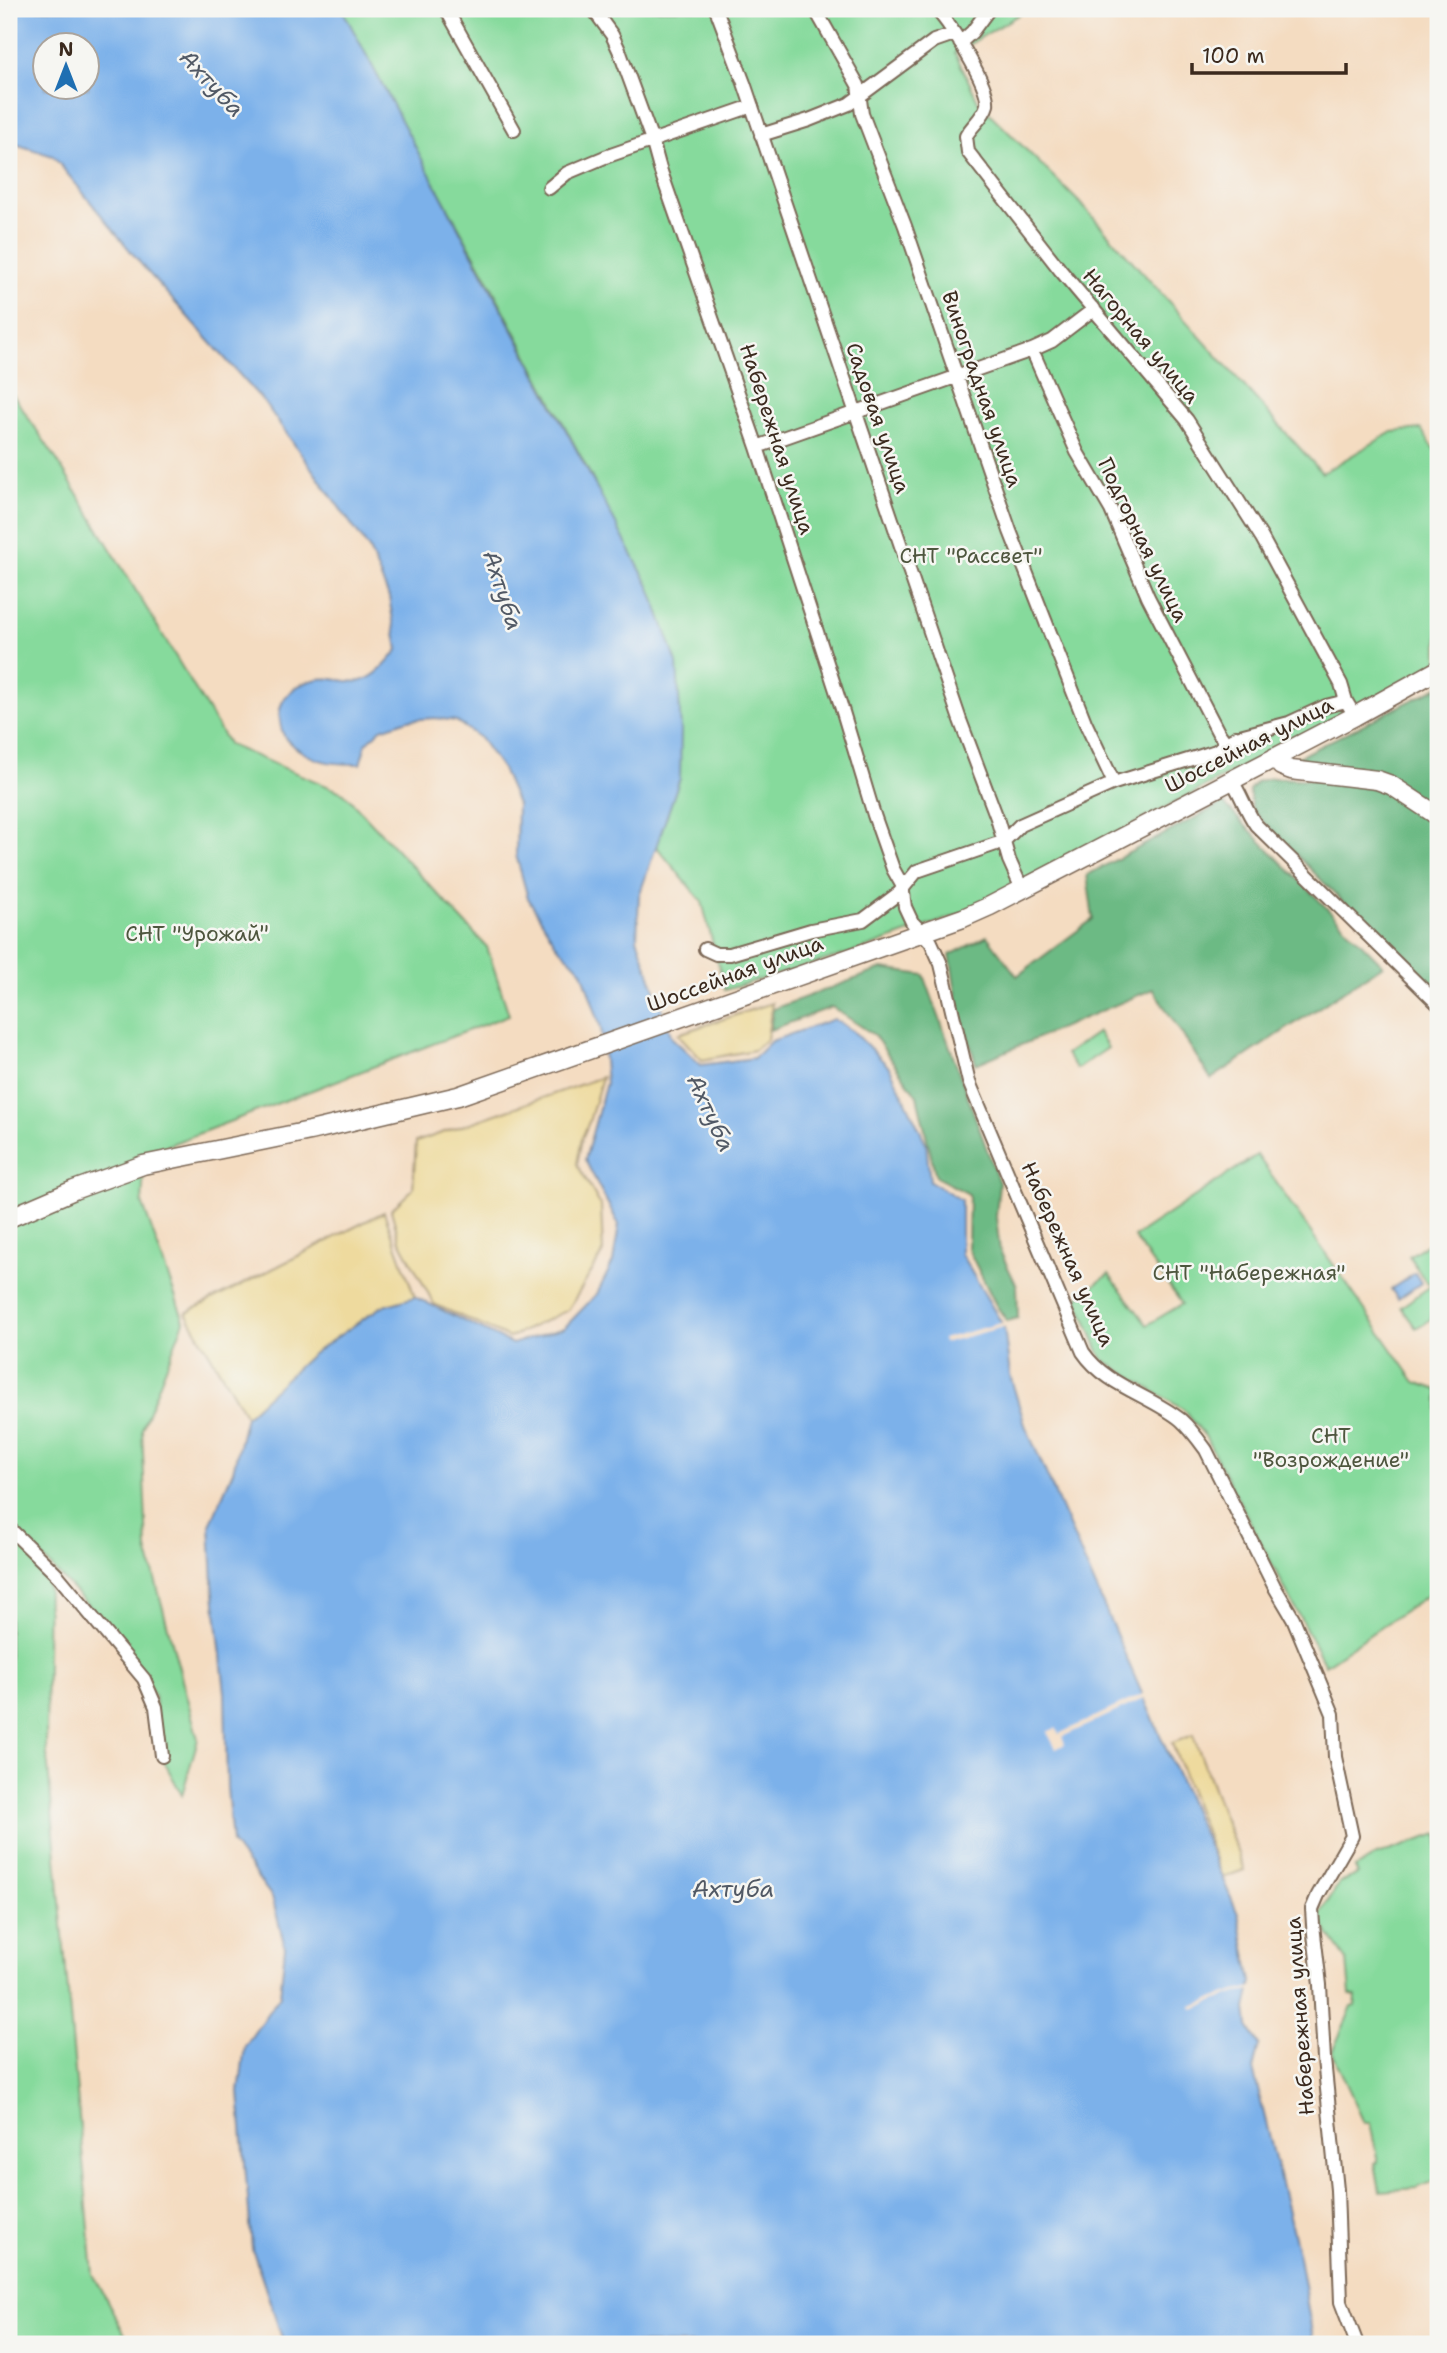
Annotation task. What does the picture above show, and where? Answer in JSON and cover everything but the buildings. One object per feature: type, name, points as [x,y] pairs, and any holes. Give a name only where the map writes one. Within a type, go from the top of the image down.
[{"type":"street","points":[[446,9],[514,130]]},
{"type":"street","name":"Набережная улица","points":[[593,9],[619,50],[652,140],[757,447],[874,815],[893,869],[902,885],[905,907],[912,922],[931,942],[941,964],[969,1083],[1083,1352],[1098,1371],[1178,1418],[1194,1433],[1206,1450],[1274,1586],[1293,1618],[1333,1714],[1335,1757],[1352,1836],[1318,1895],[1312,1909],[1312,1926],[1320,1985],[1324,2059],[1337,2190],[1341,2302],[1357,2344]]},
{"type":"street","name":"Садовая улица","points":[[716,9],[752,106],[1009,860],[1022,889]]},
{"type":"street","name":"Виноградная улица","points":[[815,9],[858,85],[862,114],[958,377],[1015,544],[1085,722],[1114,783]]},
{"type":"street","name":"Нагорная улица","points":[[936,9],[957,38],[980,78],[987,101],[983,114],[966,136],[968,152],[1061,271],[1187,420],[1245,508],[1341,684],[1350,709]]},
{"type":"street","points":[[761,135],[849,104],[934,41],[957,38],[972,32],[989,9]]},
{"type":"street","points":[[549,188],[567,173],[605,157],[752,106]]},
{"type":"street","points":[[757,447],[1032,351],[1052,341],[1094,309]]},
{"type":"street","name":"Подгорная улица","points":[[1032,351],[1077,452],[1111,510],[1148,597],[1226,743]]},
{"type":"street","name":"Шоссейная улица","points":[[9,1218],[74,1190],[143,1165],[437,1102],[546,1066],[970,915],[1275,757],[1350,709],[1438,670]]},
{"type":"street","points":[[705,949],[723,955],[730,954],[811,930],[863,920],[877,912],[917,871],[1004,841],[1020,825],[1114,783],[1216,751],[1237,737],[1289,723],[1326,705],[1350,709]]},
{"type":"street","points":[[1275,757],[1281,766],[1291,770],[1385,782],[1438,816]]},
{"type":"street","points":[[1231,779],[1256,825],[1438,1004]]},
{"type":"street","points":[[9,1528],[59,1577],[144,1679],[156,1707],[162,1756]]},
{"type":"green space","name":"СНТ \"Рассвет\"","points":[[338,9],[1028,9],[955,53],[979,103],[1083,206],[1322,473],[1392,432],[1421,429],[1438,455],[1438,665],[964,913],[857,951],[725,990],[702,902],[656,846],[680,778],[660,615],[486,276]]},
{"type":"green space","name":"СНТ \"Урожай\"","points":[[9,389],[57,460],[229,745],[344,793],[487,947],[509,1015],[145,1154],[142,1202],[184,1321],[142,1429],[147,1549],[198,1739],[182,1795],[161,1756],[154,1695],[115,1634],[9,1522]]},
{"type":"green space","points":[[1438,687],[1438,807],[1301,767],[1296,758]]},
{"type":"green space","points":[[1271,778],[1352,781],[1380,787],[1438,822],[1438,998],[1252,810],[1249,790],[1256,782]]},
{"type":"green space","points":[[1223,803],[1383,965],[1211,1079],[1153,989],[976,1064],[958,1005],[950,955],[987,936],[1017,976],[1093,919],[1087,875]]},
{"type":"green space","points":[[882,969],[924,975],[999,1183],[996,1217],[1000,1251],[1017,1286],[1018,1318],[1007,1321],[996,1305],[968,1249],[969,1194],[936,1177],[917,1096],[874,1035],[832,1007],[770,1030],[773,1009]]},
{"type":"green space","points":[[1098,1032],[1108,1048],[1077,1069],[1066,1054]]},
{"type":"green space","name":"СНТ \"Возрождение\"","points":[[1257,1155],[1415,1382],[1438,1390],[1438,1588],[1325,1665],[1205,1436],[1184,1410],[1102,1359],[1077,1298],[1109,1274],[1147,1325],[1182,1304],[1134,1237]]},
{"type":"green space","points":[[1438,1237],[1438,1270],[1431,1275],[1434,1280],[1427,1284],[1409,1256]]},
{"type":"green space","points":[[1435,1283],[1437,1285],[1431,1319],[1416,1328],[1401,1307]]},
{"type":"green space","points":[[9,1534],[48,1570],[46,1744],[93,2274],[130,2344],[9,2344]]},
{"type":"green space","points":[[1438,1834],[1438,2179],[1417,2188],[1380,2191],[1375,2163],[1378,2162],[1370,2123],[1364,2123],[1332,2052],[1352,2007],[1355,2006],[1356,1996],[1350,1995],[1347,1960],[1318,1918],[1339,1883],[1358,1874],[1355,1868],[1377,1855]]},
{"type":"sand","points":[[772,1003],[767,1039],[754,1050],[702,1060],[678,1034]]},
{"type":"sand","points":[[602,1077],[582,1138],[577,1164],[601,1206],[603,1253],[568,1310],[509,1338],[434,1304],[399,1239],[391,1210],[413,1189],[416,1142]]},
{"type":"sand","points":[[384,1212],[415,1297],[381,1307],[311,1355],[246,1416],[186,1313]]},
{"type":"sand","points":[[1193,1735],[1244,1870],[1222,1878],[1172,1743]]},
{"type":"water","name":"Ахтуба","points":[[9,9],[342,9],[650,588],[677,663],[681,731],[680,778],[639,896],[637,938],[672,1038],[701,1065],[754,1058],[771,1041],[834,1019],[853,1031],[890,1068],[926,1143],[930,1181],[961,1200],[961,1254],[1004,1327],[1010,1375],[1025,1425],[1238,1914],[1252,1982],[1246,2008],[1248,2026],[1259,2045],[1253,2069],[1299,2257],[1314,2344],[284,2344],[252,2248],[239,2092],[245,2046],[280,1995],[285,1947],[272,1897],[232,1843],[227,1788],[225,1693],[213,1584],[210,1525],[233,1471],[246,1416],[311,1355],[381,1307],[415,1297],[512,1344],[564,1328],[597,1294],[613,1262],[619,1225],[585,1160],[606,1083],[601,1028],[582,971],[556,944],[528,898],[516,855],[517,804],[502,769],[480,738],[456,721],[435,718],[408,720],[381,729],[366,744],[360,764],[352,764],[317,759],[304,753],[284,736],[280,712],[281,705],[290,692],[318,679],[356,682],[367,679],[382,668],[398,650],[389,597],[369,549],[264,402],[146,270],[53,156],[9,142]]},
{"type":"water","points":[[1415,1273],[1421,1283],[1398,1299],[1391,1289]]},
{"type":"pier","points":[[1005,1322],[1007,1326],[943,1343],[942,1339]]},
{"type":"pier","points":[[1145,1693],[1147,1697],[1062,1737],[1065,1744],[1056,1749],[1047,1732],[1056,1728],[1059,1734]]},
{"type":"pier","points":[[1255,1988],[1254,1991],[1237,1993],[1193,2009],[1192,2006],[1236,1991]]},
{"type":"park label","name":"СНТ \"Набережная\"","points":[[1249,1273]]}]
